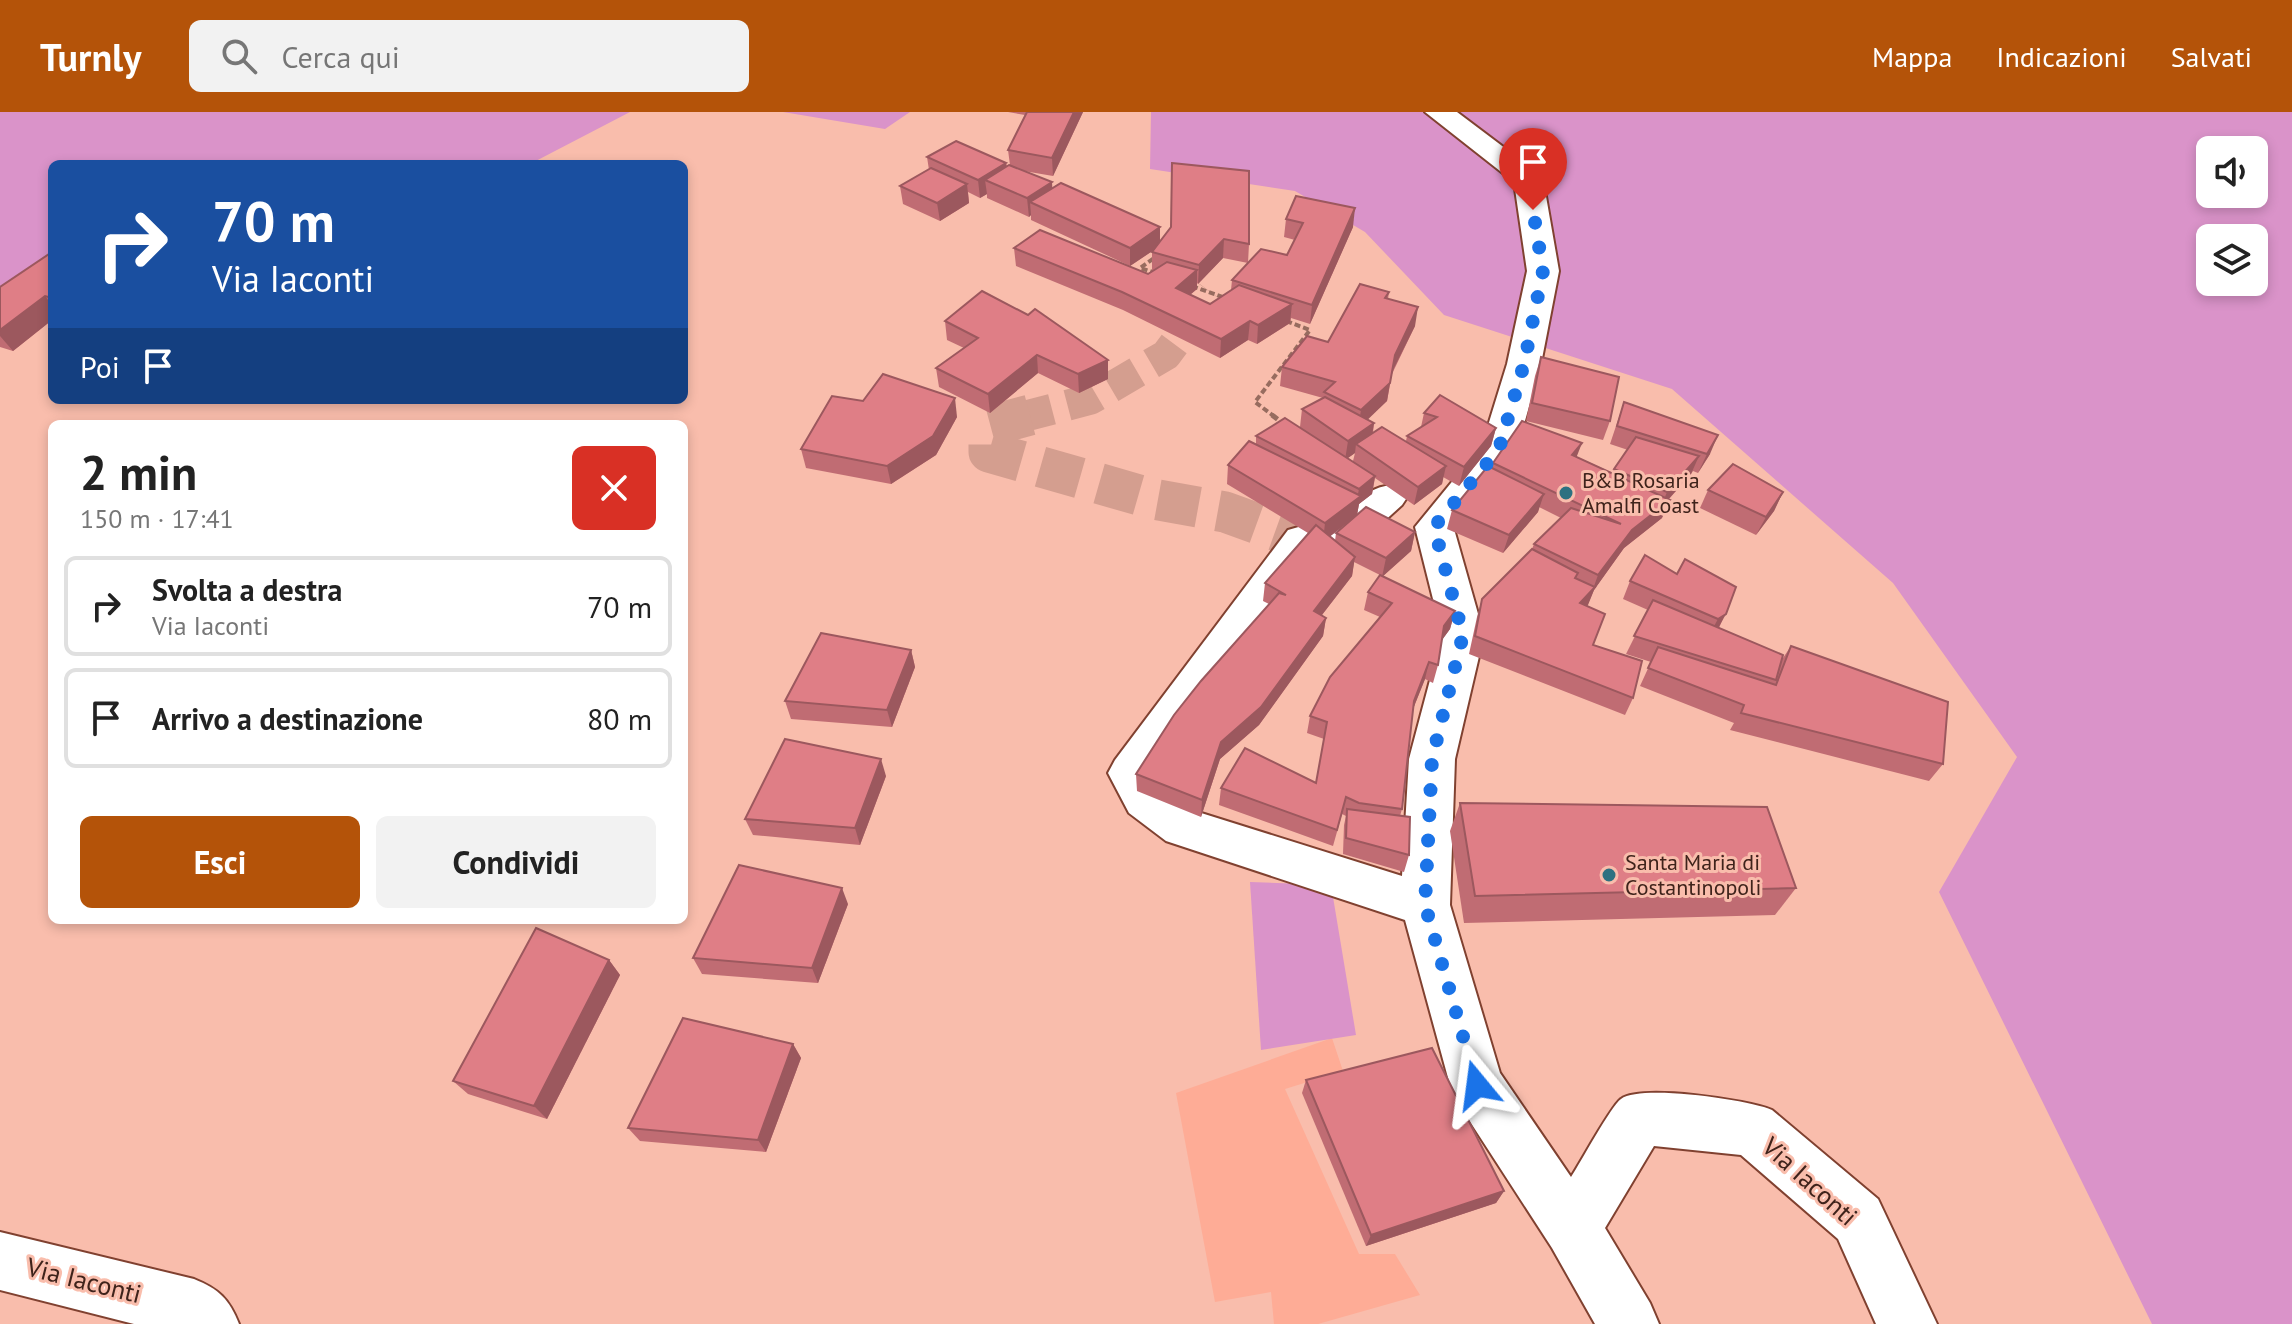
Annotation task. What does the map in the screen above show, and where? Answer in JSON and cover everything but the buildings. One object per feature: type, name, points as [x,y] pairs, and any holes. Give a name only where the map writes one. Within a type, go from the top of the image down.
[{"type":"street","points":[[1439,112],[1528,179],[1543,271],[1524,364],[1499,449],[1434,527],[1463,635],[1432,759],[1425,905],[1477,1085],[1572,1228],[1629,1324]]},
{"type":"street","points":[[1389,496],[1334,544],[1302,540],[1131,773],[1137,791],[1150,806],[1183,827],[1425,905]]},
{"type":"street","name":"Via Iaconti","points":[[1572,1228],[1640,1118],[1753,1129],[1858,1219],[1907,1324]]},
{"type":"street","name":"Via Iaconti","points":[[0,1261],[194,1309],[209,1324]]},
{"type":"path","points":[[1162,253],[1140,268],[1169,278]]},
{"type":"path","points":[[1183,283],[1240,303]]},
{"type":"path","points":[[1282,319],[1310,330],[1255,402],[1290,428]]},
{"type":"shaded area","points":[[0,112],[630,112],[538,160],[48,160],[48,269],[0,299]]},
{"type":"shaded area","points":[[783,112],[910,112],[885,129]]},
{"type":"shaded area","points":[[1151,112],[2292,112],[2292,1324],[2152,1324],[1939,892],[2017,757],[1893,583],[1672,389],[1444,315],[1365,232],[1295,191],[1150,169]]},
{"type":"shaded area","points":[[1250,882],[1331,885],[1356,1035],[1261,1050]]},
{"type":"shaded area","points":[[1332,1038],[1343,1071],[1285,1089],[1359,1254],[1395,1254],[1420,1295],[1318,1324],[1274,1324],[1271,1292],[1215,1302],[1176,1093]]},
{"type":"tunnel","points":[[1022,417],[1091,399],[1166,355],[1212,293]]},
{"type":"tunnel","points":[[1030,415],[989,426],[989,452],[1153,499],[1225,512],[1302,540]]},
{"type":"place","name":"B&B Rosaria Amalfi Coast","points":[[1566,493]]},
{"type":"place","name":"Santa Maria di Costantinopoli","points":[[1609,875]]},
{"type":"route","points":[[1477,1085],[1425,905],[1432,759],[1463,635],[1434,527],[1499,449],[1524,364],[1543,271],[1533,210]]}]
